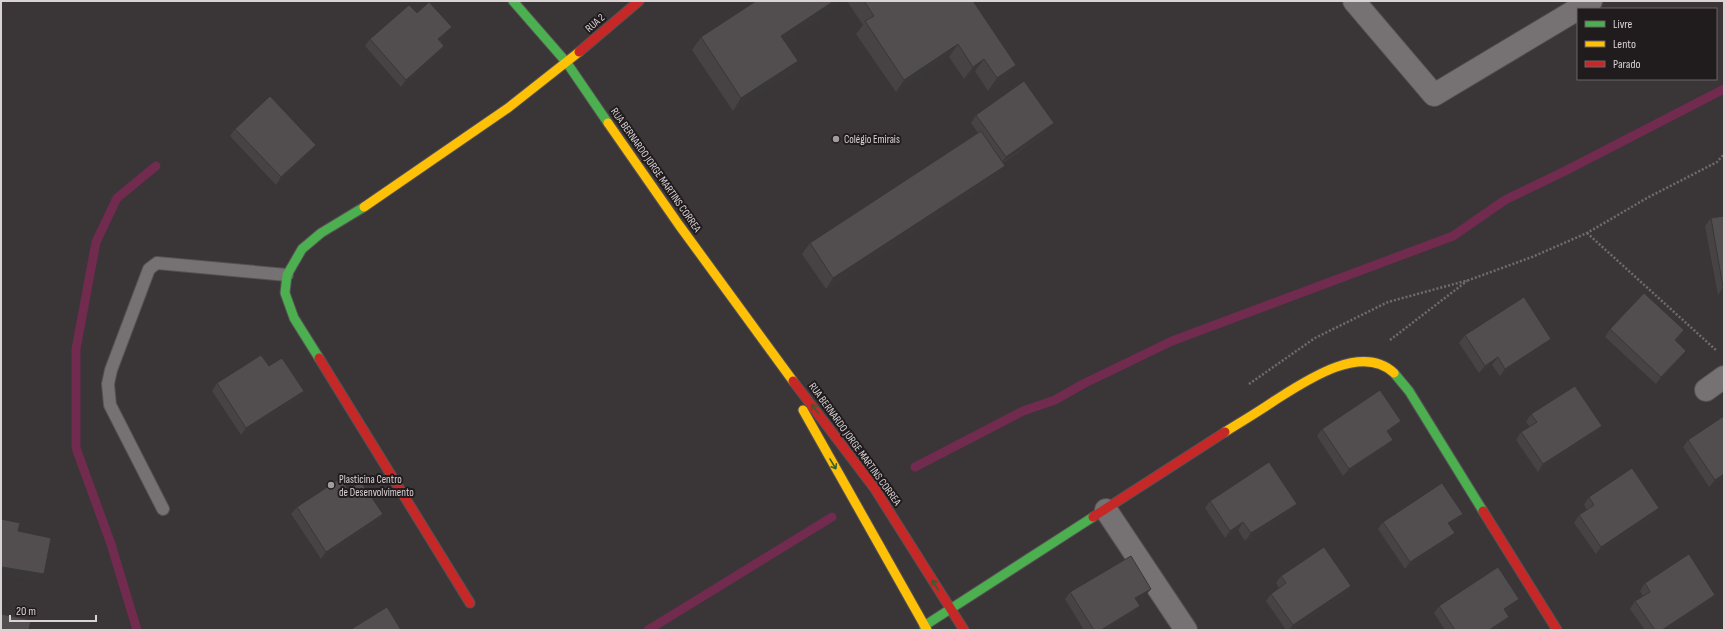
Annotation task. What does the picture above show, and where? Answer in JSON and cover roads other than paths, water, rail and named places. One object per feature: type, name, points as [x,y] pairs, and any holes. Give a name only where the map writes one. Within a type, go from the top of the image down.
[{"type":"street","name":"RUA BERNARDO JORGE MARTINS CORREA","points":[[513,1],[567,63],[679,225],[774,356],[875,489],[964,630]]},
{"type":"street","name":"RUA 2","points":[[287,275],[302,249],[321,233],[344,220],[508,108],[567,63],[639,1]]},
{"type":"street","points":[[1354,1],[1434,96],[1577,9]]},
{"type":"street","points":[[1579,8],[1591,1]]},
{"type":"street","points":[[287,275],[285,293],[294,318],[470,603]]},
{"type":"street","name":"RUA BERNARDO JORGE MARTINS CORREA","points":[[774,356],[812,428],[847,486],[923,629]]},
{"type":"street","points":[[923,629],[1004,573],[1106,510],[1304,382],[1323,372],[1349,363],[1373,361],[1390,370],[1409,391],[1557,630]]},
{"type":"street","points":[[1706,390],[1724,377]]},
{"type":"street","points":[[1106,510],[1186,630]]},
{"type":"lane","points":[[163,509],[110,405],[108,384],[111,370],[149,269],[156,262],[287,275]]},
{"type":"waterway","points":[[915,467],[1023,411],[1055,400],[1083,384],[1172,341],[1453,236],[1505,200],[1565,171],[1724,89]]},
{"type":"waterway","points":[[137,630],[111,544],[76,448],[76,349],[96,242],[117,198],[156,166]]},
{"type":"waterway","points":[[648,630],[832,517]]},
{"type":"place","name":"Colégio Emirais","points":[[836,139]]},
{"type":"place","name":"Plasticina Centro de Desenvolvimento","points":[[331,485]]}]
